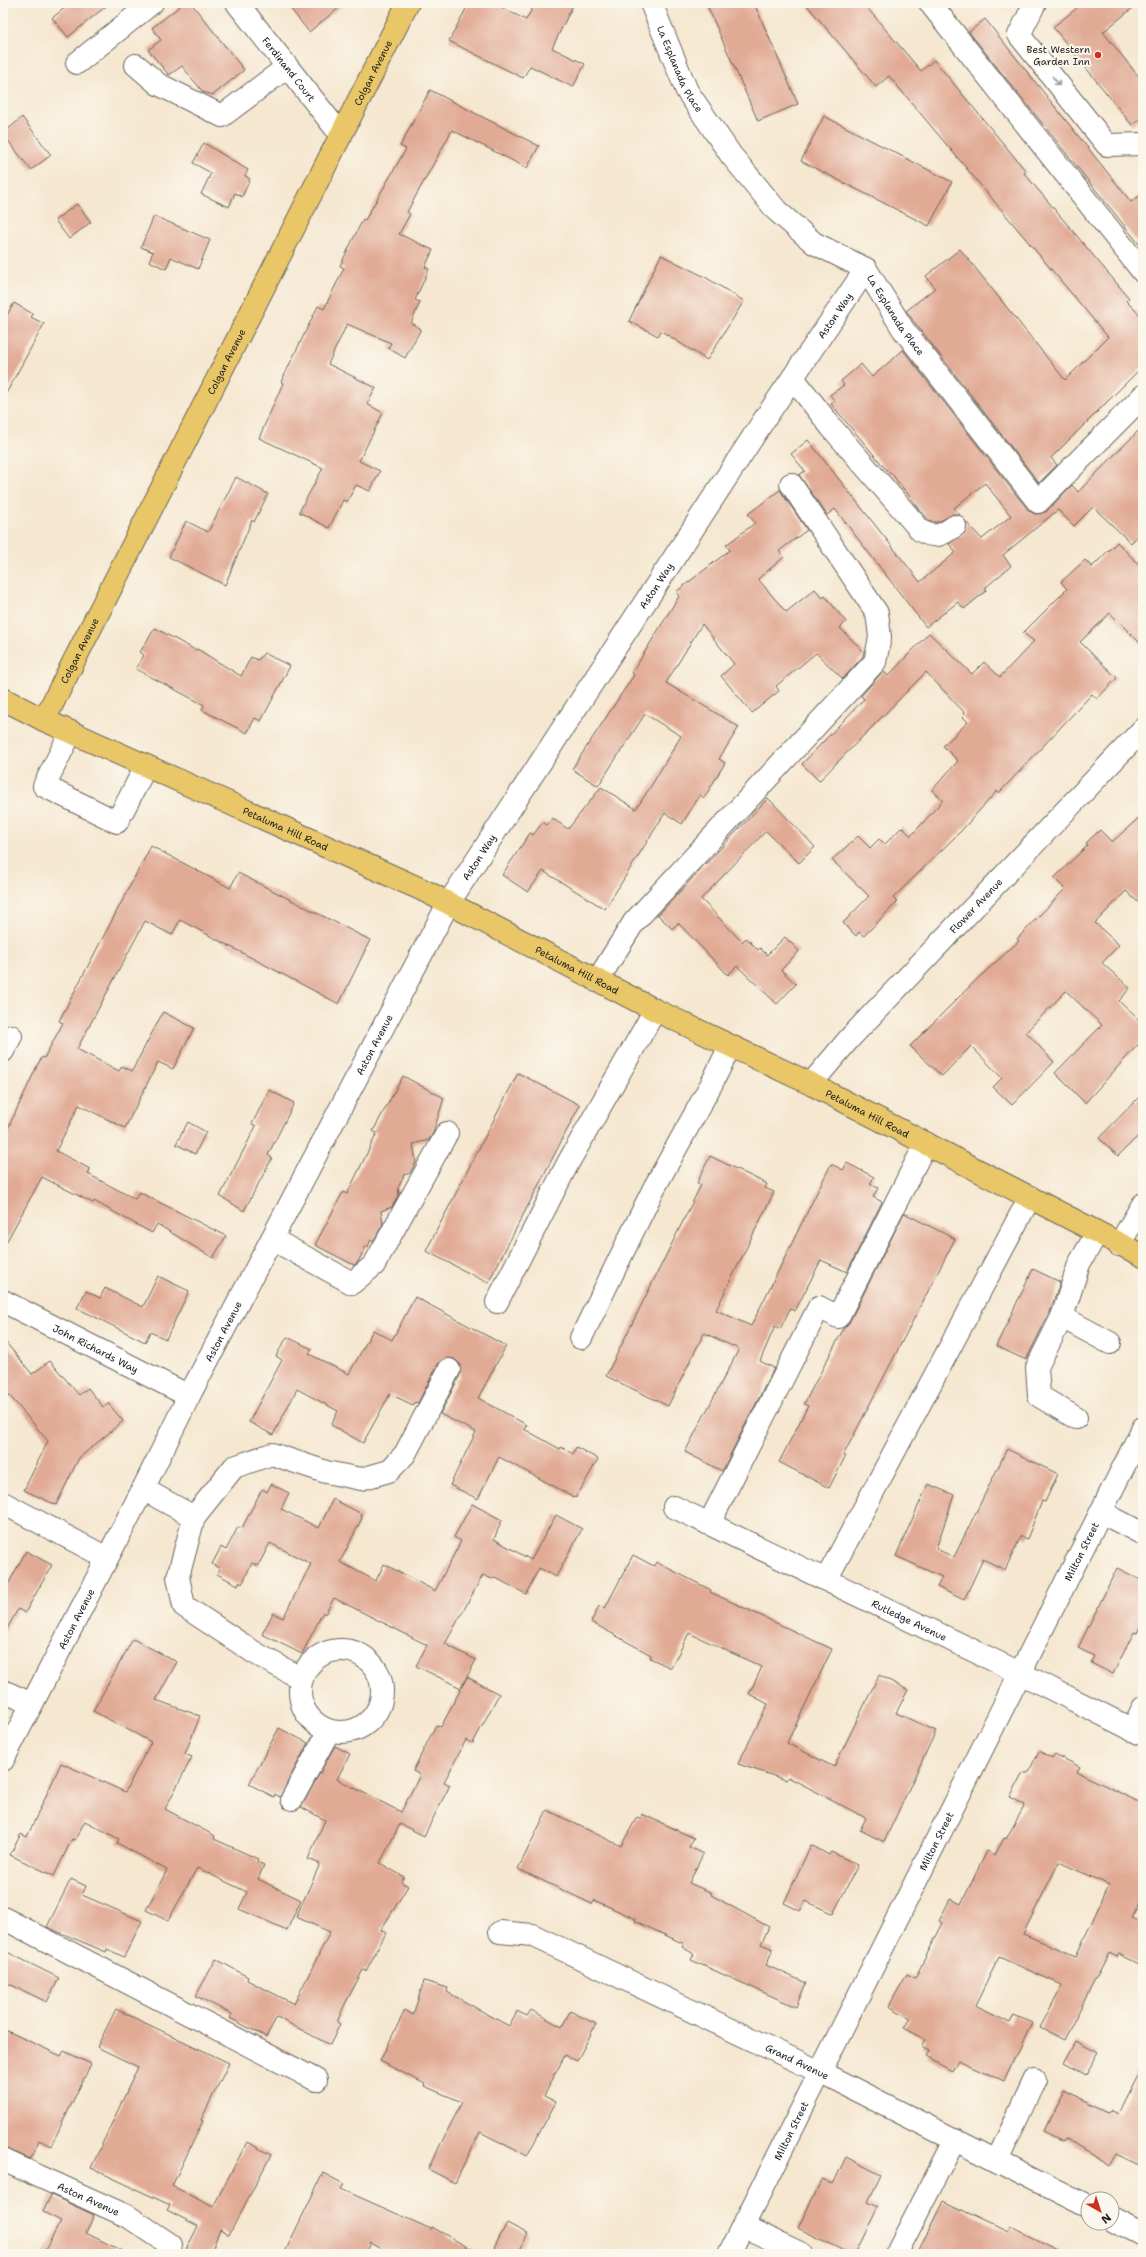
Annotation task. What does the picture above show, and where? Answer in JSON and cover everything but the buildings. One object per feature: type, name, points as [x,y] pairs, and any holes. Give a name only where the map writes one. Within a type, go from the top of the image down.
[{"type":"main road","name":"Colgan Avenue","points":[[44,720],[408,3]]},
{"type":"main road","name":"Petaluma Hill Road","points":[[3,699],[44,720],[418,888],[655,1010],[811,1084],[1143,1256]]},
{"type":"street","points":[[77,63],[152,3]]},
{"type":"street","name":"Ferdinand Court","points":[[236,3],[341,135]]},
{"type":"street","name":"La Esplanada Place","points":[[651,3],[687,91],[731,155],[777,211],[814,242],[866,269],[903,330],[1038,502],[1143,396]]},
{"type":"street","points":[[930,3],[1143,272]]},
{"type":"street","points":[[1036,3],[1019,34],[1107,144],[1143,144]]},
{"type":"street","points":[[136,64],[158,84],[222,116],[287,67]]},
{"type":"street","name":"Aston Way","points":[[448,904],[531,774],[866,269]]},
{"type":"street","points":[[793,378],[832,428],[921,532],[931,537],[942,536],[955,526]]},
{"type":"street","points":[[597,981],[634,922],[875,662],[880,637],[877,613],[791,484]]},
{"type":"street","name":"Flower Avenue","points":[[811,1084],[848,1040],[1143,729]]},
{"type":"street","points":[[71,732],[44,786],[117,822],[146,766]]},
{"type":"street","name":"Aston Avenue","points":[[3,1760],[143,1489],[189,1396],[448,904]]},
{"type":"street","points":[[497,1302],[568,1163],[655,1010]]},
{"type":"street","points":[[581,1338],[653,1190],[712,1083],[730,1046]]},
{"type":"street","points":[[272,1239],[352,1283],[374,1265],[447,1133]]},
{"type":"street","points":[[709,1524],[819,1308],[838,1317],[926,1143]]},
{"type":"street","points":[[826,1580],[1030,1197]]},
{"type":"street","points":[[1119,1244],[1143,1204]]},
{"type":"street","points":[[1076,1418],[1039,1396],[1037,1367],[1062,1316],[1079,1264],[1097,1233]]},
{"type":"street","name":"John Richards Way","points":[[3,1301],[189,1396]]},
{"type":"street","points":[[1062,1316],[1110,1343]]},
{"type":"street","points":[[302,1679],[255,1653],[184,1606],[178,1576],[194,1517],[234,1467],[272,1454],[326,1472],[361,1479],[389,1471],[405,1454],[449,1370]]},
{"type":"street","name":"Milton Street","points":[[729,2254],[1143,1428]]},
{"type":"street","points":[[143,1489],[194,1517]]},
{"type":"street","points":[[3,1503],[107,1558]]},
{"type":"street","name":"Rutledge Avenue","points":[[674,1507],[1020,1673],[1137,1732]]},
{"type":"street","points":[[1101,1512],[1143,1534]]},
{"type":"street","points":[[337,1650],[354,1652],[368,1660],[378,1672],[382,1688],[380,1704],[373,1718],[360,1728],[345,1732],[329,1731],[314,1723],[305,1711],[300,1695],[302,1679],[314,1662],[322,1655],[337,1650]]},
{"type":"street","points":[[3,1691],[32,1704]]},
{"type":"street","points":[[1137,1732],[1143,1708]]},
{"type":"street","points":[[292,1799],[329,1731]]},
{"type":"street","points":[[3,1918],[316,2080]]},
{"type":"street","name":"Grand Avenue","points":[[500,1932],[532,1934],[820,2072],[1080,2203]]},
{"type":"street","points":[[997,2161],[1035,2079]]},
{"type":"street","points":[[896,2254],[955,2139]]},
{"type":"street","name":"Aston Avenue","points":[[3,2160],[129,2217],[169,2250]]},
{"type":"street","points":[[1120,2223],[1143,2235]]},
{"type":"street","points":[[744,2226],[802,2254]]},
{"type":"place","name":"Best Western Garden Inn","points":[[1098,55]]}]
